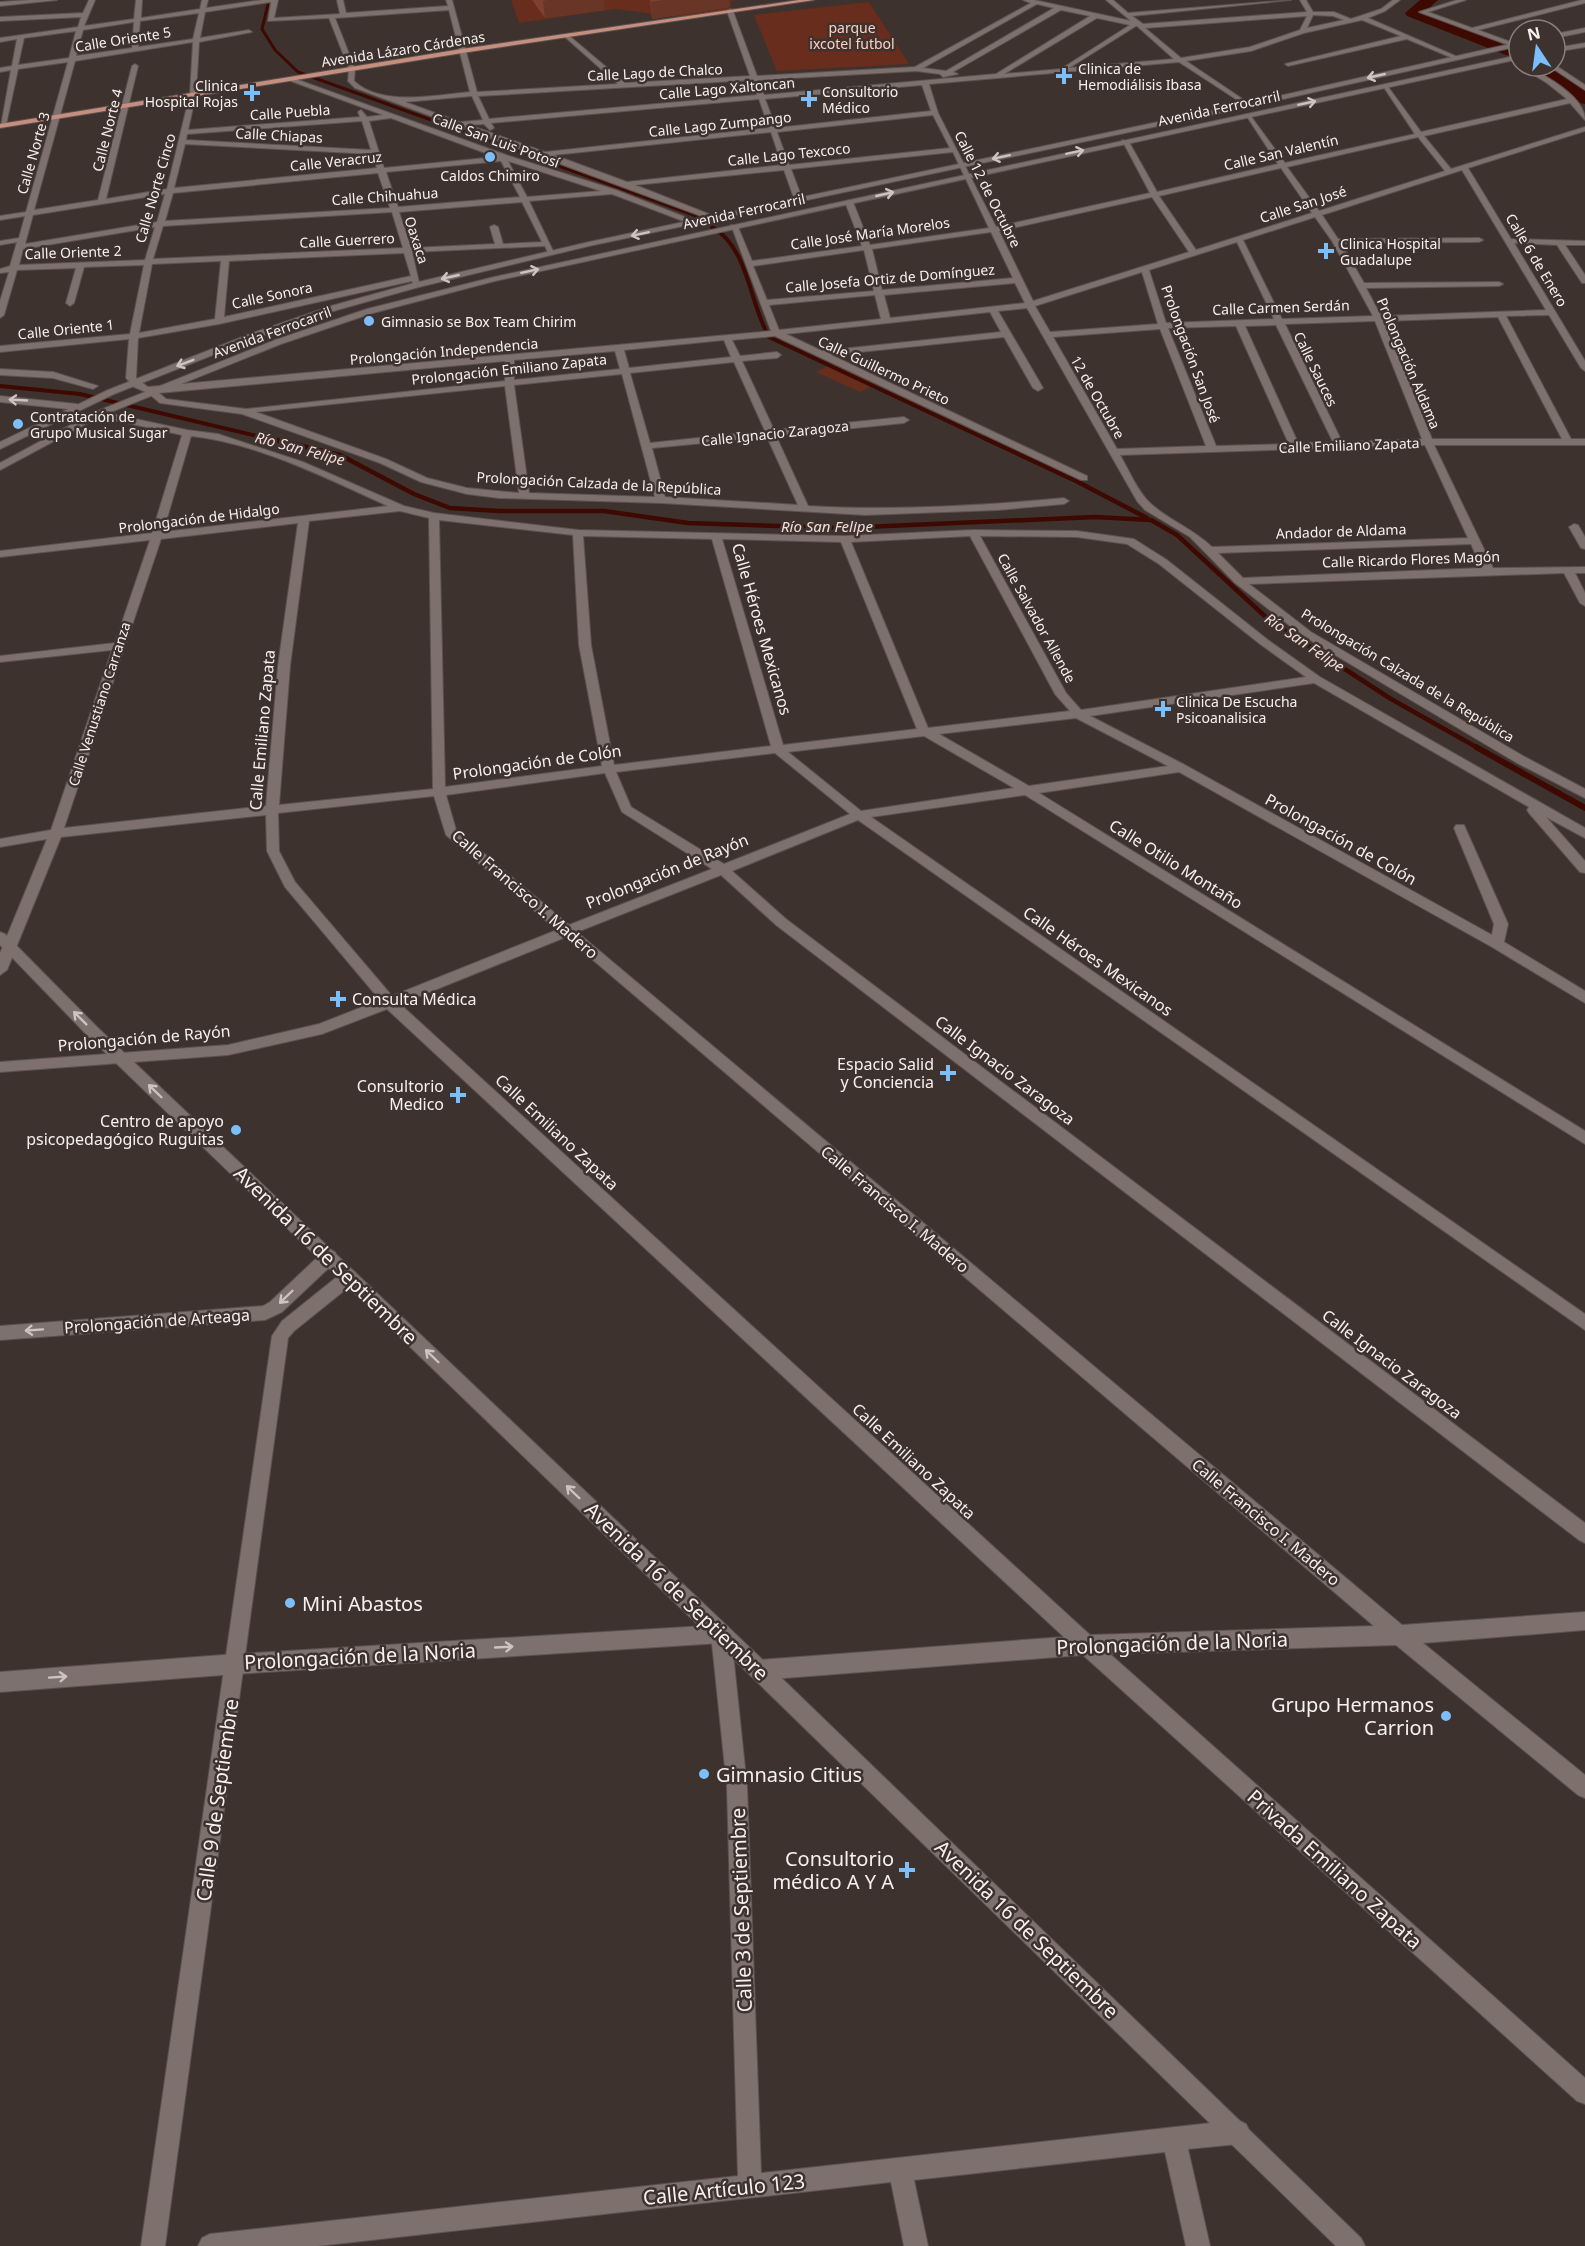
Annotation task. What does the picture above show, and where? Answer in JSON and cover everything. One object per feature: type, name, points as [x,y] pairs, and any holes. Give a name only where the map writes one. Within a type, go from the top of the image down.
[{"type":"main road","name":"Avenida Lázaro Cárdenas","points":[[2,125],[462,51],[811,0]]},
{"type":"street","points":[[0,4],[54,0]]},
{"type":"street","name":"Calle Norte 3","points":[[0,315],[23,243],[28,213],[73,58],[78,29],[92,0]]},
{"type":"street","points":[[135,49],[139,0]]},
{"type":"street","name":"Calle Norte Cinco","points":[[134,383],[131,371],[134,336],[148,263],[185,132],[193,94],[196,39],[205,0]]},
{"type":"street","points":[[0,40],[137,21],[256,1],[274,0],[270,20],[452,8]]},
{"type":"street","points":[[340,0],[343,15]]},
{"type":"street","points":[[449,0],[474,94],[486,122],[496,137]]},
{"type":"street","points":[[1026,0],[1133,26],[1338,8],[1340,16]]},
{"type":"street","points":[[1109,0],[1143,26],[1180,60],[1248,105]]},
{"type":"street","points":[[1127,15],[1288,0]]},
{"type":"street","points":[[1303,0],[1310,10],[1349,20]]},
{"type":"street","points":[[1180,60],[1251,49],[1302,30],[1363,18],[1383,10],[1388,2],[1397,0]]},
{"type":"street","points":[[1463,0],[1422,12],[1507,43]]},
{"type":"street","points":[[1471,30],[1585,1]]},
{"type":"street","points":[[916,69],[1035,3]]},
{"type":"street","points":[[933,82],[1059,8]]},
{"type":"street","points":[[1302,30],[1310,10]]},
{"type":"street","points":[[730,12],[799,201]]},
{"type":"street","points":[[0,20],[83,15]]},
{"type":"street","points":[[331,16],[352,69]]},
{"type":"street","points":[[916,69],[945,74],[994,77],[1095,16]]},
{"type":"street","points":[[1363,18],[1457,58]]},
{"type":"street","points":[[1062,69],[1133,26]]},
{"type":"street","points":[[1567,34],[1585,30]]},
{"type":"street","name":"Calle Oriente 5","points":[[0,70],[249,32]]},
{"type":"street","points":[[567,36],[624,86]]},
{"type":"street","points":[[2,125],[21,37]]},
{"type":"street","points":[[1288,64],[1407,37]]},
{"type":"street","points":[[1567,48],[1585,45]]},
{"type":"street","name":"Avenida Ferrocarril","points":[[0,446],[90,401],[253,336],[416,282],[1248,105],[1507,46]]},
{"type":"street","name":"Calle Lago Xaltoncan","points":[[456,124],[1180,60]]},
{"type":"street","name":"Avenida Ferrocarril","points":[[0,467],[98,414],[151,391],[278,342],[370,311],[494,279],[968,175],[1427,77],[1507,63]]},
{"type":"street","name":"Calle Norte 4","points":[[102,201],[135,66]]},
{"type":"street","name":"Calle San Luis Potosí","points":[[352,69],[351,81],[357,87],[627,184],[712,218]]},
{"type":"street","name":"Calle Lago de Chalco","points":[[395,101],[474,94],[916,69]]},
{"type":"street","points":[[1406,69],[1427,77]]},
{"type":"street","points":[[1567,76],[1585,88]]},
{"type":"street","points":[[1547,78],[1574,100],[1585,118]]},
{"type":"street","name":"Calle San Luis Potosí","points":[[290,79],[504,158],[613,192],[695,222]]},
{"type":"street","points":[[1576,82],[1585,80]]},
{"type":"street","name":"Calle 12 de Octubre","points":[[925,83],[935,114],[968,175],[1030,305]]},
{"type":"street","points":[[1386,86],[1418,133],[1449,172]]},
{"type":"street","name":"Calle San Valentín","points":[[994,230],[1418,133],[1574,100]]},
{"type":"street","name":"Oaxaca","points":[[354,102],[365,119],[393,210],[409,250],[416,282]]},
{"type":"street","name":"Calle Lago Zumpango","points":[[543,155],[935,114]]},
{"type":"street","name":"Prolongación Aldama","points":[[1248,116],[1336,241],[1378,317],[1428,442],[1489,571]]},
{"type":"street","name":"Calle Puebla","points":[[185,132],[396,117]]},
{"type":"street","name":"Calle San José","points":[[1030,305],[1585,129]]},
{"type":"street","name":"Calle Chiapas","points":[[182,142],[375,152]]},
{"type":"street","points":[[1125,142],[1154,194],[1194,253]]},
{"type":"street","name":"Calle Lago Texcoco","points":[[627,184],[954,150]]},
{"type":"street","points":[[504,158],[552,253]]},
{"type":"street","name":"Calle Veracruz","points":[[0,218],[170,191],[504,158]]},
{"type":"street","name":"Calle 6 de Enero","points":[[1464,167],[1585,368]]},
{"type":"street","name":"Calle Chihuahua","points":[[0,243],[23,243],[158,224],[393,210],[613,192]]},
{"type":"street","points":[[849,202],[867,246],[877,293],[886,320]]},
{"type":"street","points":[[494,227],[499,245]]},
{"type":"street","points":[[729,228],[750,264],[765,303],[773,333],[1030,305]]},
{"type":"street","name":"Calle José María Morelos","points":[[750,264],[994,230]]},
{"type":"street","name":"Calle Sauces","points":[[1239,239],[1339,445]]},
{"type":"street","points":[[1336,241],[1479,240]]},
{"type":"street","points":[[1510,241],[1585,243]]},
{"type":"street","points":[[1560,243],[1585,280]]},
{"type":"street","name":"Calle Guerrero","points":[[148,263],[547,244]]},
{"type":"street","points":[[219,321],[225,260]]},
{"type":"street","name":"Calle Oriente 2","points":[[0,271],[15,268],[148,263]]},
{"type":"street","points":[[70,303],[80,267]]},
{"type":"street","name":"Prolongación San José","points":[[1145,269],[1164,326],[1212,449]]},
{"type":"street","name":"Calle Josefa Ortiz de Domínguez","points":[[765,303],[1018,280]]},
{"type":"street","name":"Calle Sonora","points":[[134,336],[416,282]]},
{"type":"street","points":[[1360,286],[1499,284]]},
{"type":"street","name":"12 de Octubre","points":[[1030,305],[1142,501]]},
{"type":"street","points":[[993,310],[1038,388]]},
{"type":"street","name":"Calle Carmen Serdán","points":[[1047,335],[1239,322],[1553,312]]},
{"type":"street","points":[[1501,315],[1568,442]]},
{"type":"street","points":[[1239,322],[1295,447]]},
{"type":"street","name":"Prolongación Independencia","points":[[151,391],[773,333]]},
{"type":"street","name":"Calle Guillermo Prieto","points":[[773,333],[1084,478]]},
{"type":"street","points":[[818,354],[1007,334]]},
{"type":"street","name":"Calle Oriente 1","points":[[0,349],[134,336]]},
{"type":"street","points":[[727,338],[805,509]]},
{"type":"street","points":[[1572,346],[1585,347]]},
{"type":"street","points":[[620,348],[624,370],[661,500]]},
{"type":"street","name":"Prolongación Emiliano Zapata","points":[[244,411],[777,356]]},
{"type":"street","points":[[510,358],[509,383],[524,495]]},
{"type":"street","points":[[0,372],[53,375],[93,386]]},
{"type":"street","points":[[134,383],[151,391]]},
{"type":"street","name":"Prolongación Calzada de la República","points":[[151,391],[163,401],[244,411],[382,461],[424,480],[467,491],[865,512],[998,507],[1064,501]]},
{"type":"street","points":[[0,399],[77,407]]},
{"type":"street","points":[[98,414],[187,433],[215,436],[300,464],[401,508],[434,516],[578,533],[845,539],[973,533],[1077,534],[1130,541],[1163,562],[1264,642],[1316,679],[1585,834]]},
{"type":"street","name":"Calle Ignacio Zaragoza","points":[[646,446],[904,420]]},
{"type":"street","name":"Calle Venustiano Carranza","points":[[0,970],[4,941],[56,833],[156,537],[187,433]]},
{"type":"street","name":"Calle Emiliano Zapata","points":[[1114,452],[1428,442],[1585,442]]},
{"type":"street","name":"Prolongación Calzada de la República","points":[[1142,501],[1149,508],[1194,535],[1239,581],[1327,646],[1521,760],[1585,794]]},
{"type":"street","name":"Prolongación de Hidalgo","points":[[0,554],[401,508]]},
{"type":"street","name":"Calle Francisco I. Madero","points":[[434,516],[439,792],[450,832],[1399,1635],[1585,1788]]},
{"type":"street","name":"Calle Emiliano Zapata","points":[[304,519],[284,666],[272,810],[273,851],[290,884],[388,1001],[1086,1645]]},
{"type":"street","points":[[1574,527],[1585,546]]},
{"type":"street","name":"Calle Ignacio Zaragoza","points":[[578,533],[585,645],[609,769],[626,809],[722,868],[781,922],[1585,1534]]},
{"type":"street","name":"Calle Salvador Allende","points":[[973,533],[1062,694],[1078,714]]},
{"type":"street","name":"Calle Héroes Mexicanos","points":[[716,535],[778,750],[859,815],[1585,1323]]},
{"type":"street","points":[[845,539],[923,730]]},
{"type":"street","name":"Andador de Aldama","points":[[1209,550],[1474,541]]},
{"type":"street","points":[[1568,570],[1585,603]]},
{"type":"street","name":"Calle Ricardo Flores Magón","points":[[1239,581],[1489,571],[1585,570]]},
{"type":"street","points":[[0,659],[118,646]]},
{"type":"street","name":"Prolongación de Colón","points":[[0,843],[56,833],[439,792],[923,730],[1078,714],[1316,679]]},
{"type":"street","name":"Prolongación de Colón","points":[[1078,714],[1181,768],[1497,944],[1585,998]]},
{"type":"street","name":"Calle Otilio Montaño","points":[[923,730],[1028,791],[1585,1138]]},
{"type":"street","name":"Prolongación de Rayón","points":[[0,1068],[228,1050],[322,1029],[859,815],[1181,768]]},
{"type":"street","points":[[1525,801],[1585,869]]},
{"type":"street","points":[[1460,828],[1501,924],[1497,944]]},
{"type":"street","name":"Avenida 16 de Septiembre","points":[[4,941],[122,1059],[759,1670],[1353,2246]]},
{"type":"street","name":"Prolongación de Arteaga","points":[[0,1333],[265,1313],[276,1308],[328,1257]]},
{"type":"street","name":"Calle 9 de Septiembre","points":[[153,2246],[280,1336],[288,1326],[349,1277]]},
{"type":"street","name":"Prolongación de la Noria","points":[[759,1670],[1086,1645],[1399,1635],[1585,1621]]},
{"type":"street","name":"Prolongación de la Noria","points":[[0,1682],[236,1664],[721,1634]]},
{"type":"street","name":"Calle 3 de Septiembre","points":[[721,1634],[737,1786],[750,2186]]},
{"type":"street","name":"Privada Emiliano Zapata","points":[[1086,1645],[1585,2093]]},
{"type":"street","name":"Calle Artículo 123","points":[[210,2246],[1238,2132]]},
{"type":"street","points":[[1174,2139],[1198,2246]]},
{"type":"street","points":[[900,2170],[916,2246]]},
{"type":"green space","points":[[511,0],[738,0],[731,1],[730,11],[687,18],[615,9],[519,23]]},
{"type":"green space","name":"parque ixcotel futbol","points":[[869,2],[909,64],[777,71],[754,15]]},
{"type":"green space","points":[[834,363],[878,383],[860,392],[816,372]]},
{"type":"waterway","points":[[269,0],[262,29],[275,50],[298,72],[639,195]]},
{"type":"waterway","points":[[1430,0],[1413,13],[1507,49]]},
{"type":"waterway","points":[[1557,78],[1585,99]]},
{"type":"waterway","points":[[635,193],[695,215],[707,223]]},
{"type":"waterway","points":[[712,227],[734,248],[769,337],[988,440]]},
{"type":"waterway","name":"Río San Felipe","points":[[0,386],[80,394],[274,440]]},
{"type":"waterway","name":"Río San Felipe","points":[[268,438],[340,455],[414,494],[450,508],[499,511],[604,511],[688,523],[842,528],[1095,517],[1151,520],[1177,535],[1269,620],[1391,699],[1478,748]]},
{"type":"waterway","points":[[984,438],[1076,481],[1147,518]]},
{"type":"waterway","name":"Río San Felipe","points":[[1476,747],[1585,808]]},
{"type":"place","name":"Clinica de Hemodiálisis Ibasa","points":[[1064,76]]},
{"type":"place","name":"Clinica Hospital Rojas","points":[[252,93]]},
{"type":"place","name":"Consultorio Médico","points":[[809,99]]},
{"type":"place","name":"Caldos Chimiro","points":[[490,157]]},
{"type":"place","name":"Clinica Hospital Guadalupe","points":[[1326,251]]},
{"type":"place","name":"Gimnasio se Box Team Chirim","points":[[369,321]]},
{"type":"place","name":"Contratación de Grupo Musical Sugar","points":[[18,424]]},
{"type":"place","name":"Clinica De Escucha Psicoanalisica","points":[[1163,709]]},
{"type":"place","name":"Consulta Médica","points":[[338,999]]},
{"type":"place","name":"Espacio Salid y Conciencia","points":[[948,1073]]},
{"type":"place","name":"Consultorio Medico","points":[[458,1095]]},
{"type":"place","name":"Centro de apoyo psicopedagógico Ruguitas","points":[[236,1130]]},
{"type":"place","name":"Mini Abastos","points":[[290,1603]]},
{"type":"place","name":"Grupo Hermanos Carrion","points":[[1446,1716]]},
{"type":"place","name":"Gimnasio Citius","points":[[704,1774]]},
{"type":"place","name":"Consultorio médico A Y A","points":[[907,1870]]}]
